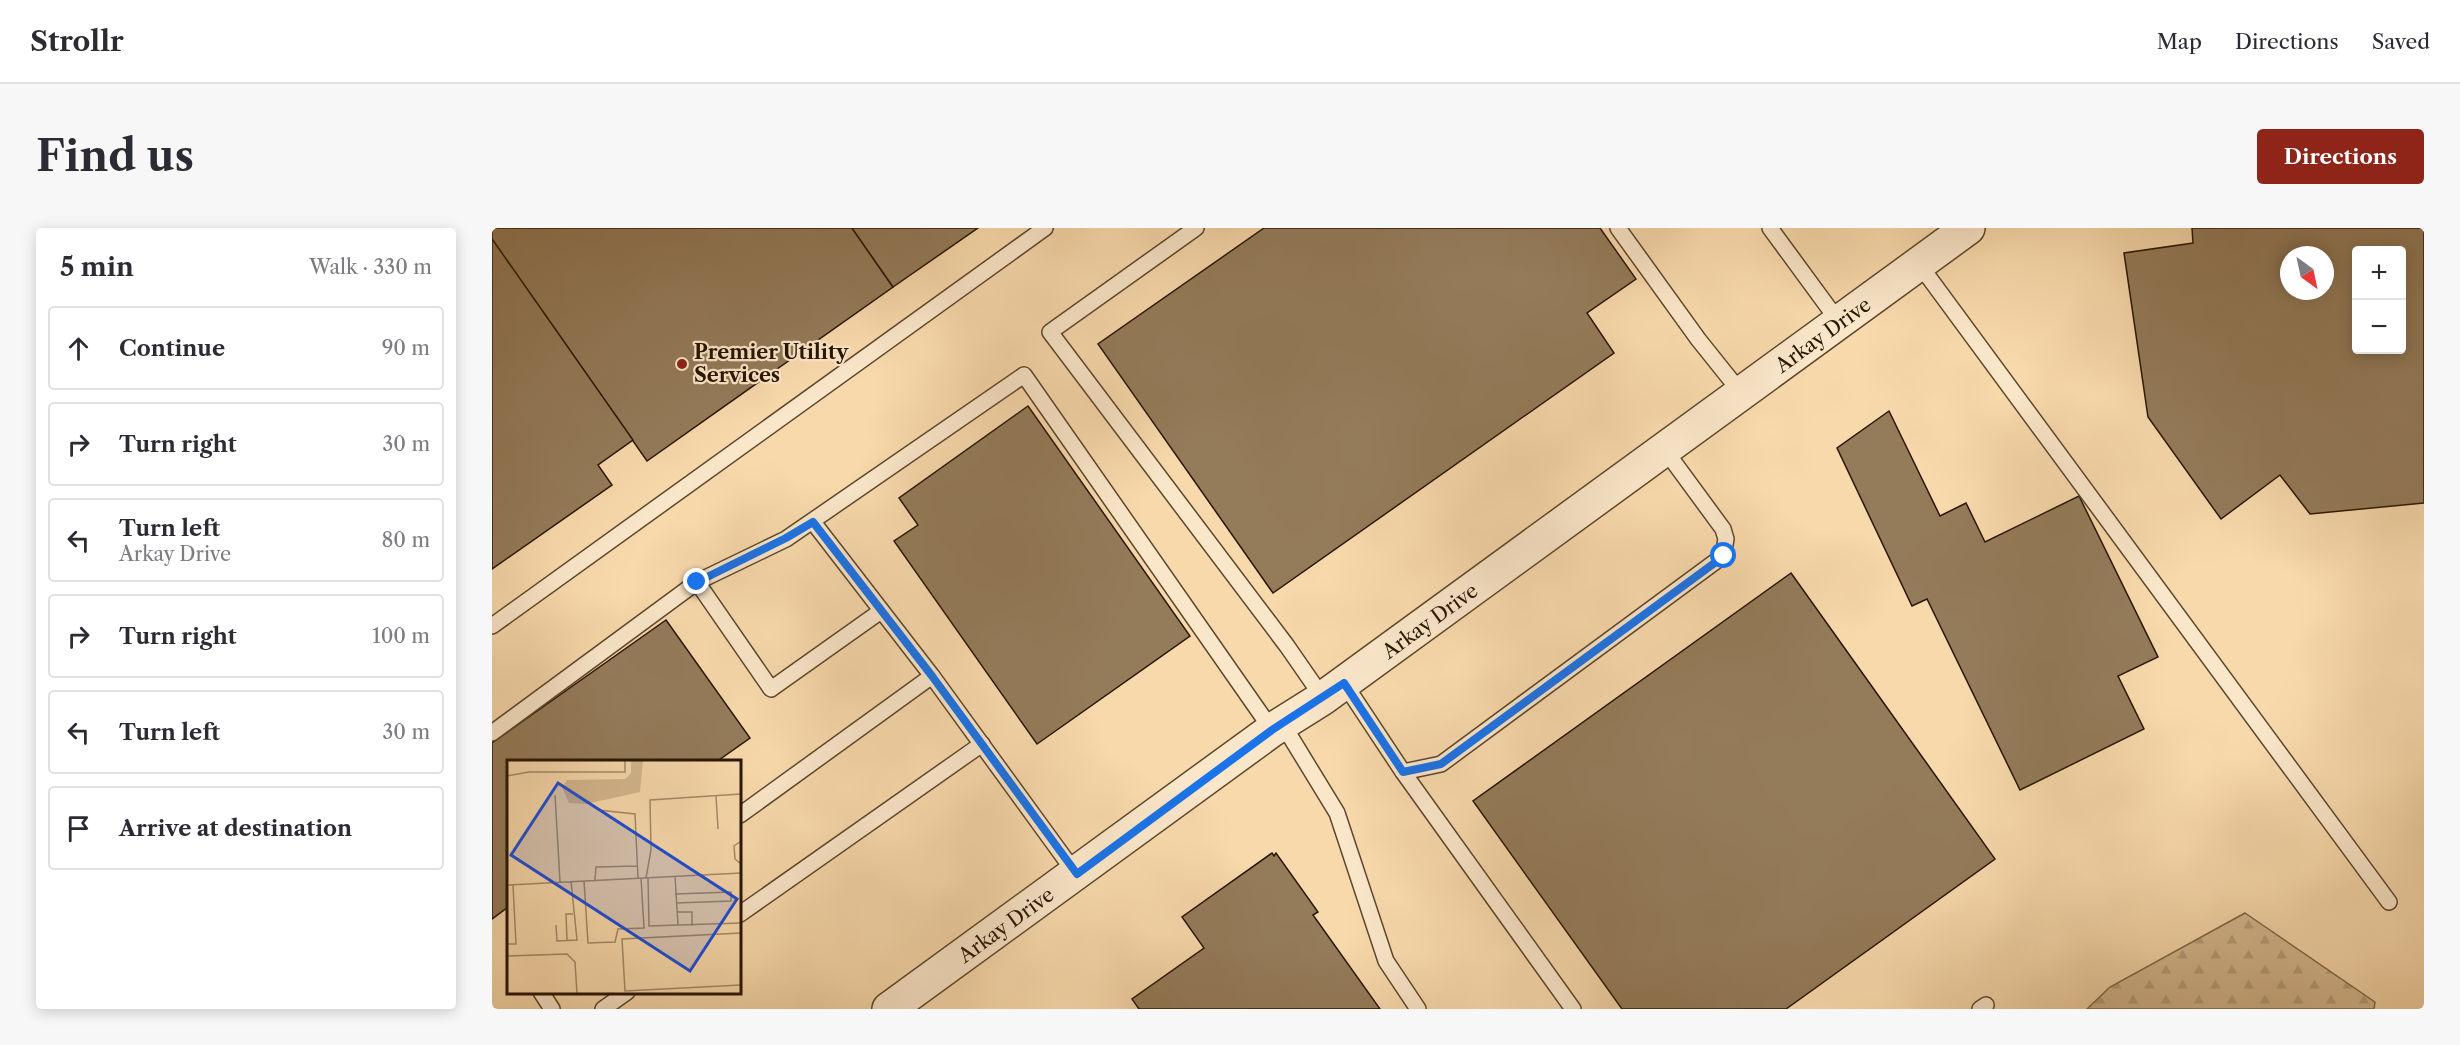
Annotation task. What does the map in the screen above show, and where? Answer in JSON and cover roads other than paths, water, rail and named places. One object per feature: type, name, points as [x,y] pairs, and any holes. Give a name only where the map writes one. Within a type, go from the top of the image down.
[{"type":"street","name":"Arkay Drive","points":[[889,1009],[1277,727],[1334,691],[1968,228]]},
{"type":"lane","points":[[492,626],[1045,228]]},
{"type":"lane","points":[[1196,228],[1050,332],[1287,646],[1334,691],[1403,772],[1573,1009]]},
{"type":"lane","points":[[1618,228],[1698,339],[1742,394]]},
{"type":"lane","points":[[1770,228],[1839,322]]},
{"type":"lane","points":[[1919,264],[2389,902]]},
{"type":"lane","points":[[492,733],[697,582],[786,538],[813,522],[1024,375],[1337,813],[1386,961],[1418,1009]]},
{"type":"lane","points":[[1403,772],[1441,764],[1724,556],[1726,538],[1724,529],[1665,450]]},
{"type":"lane","points":[[813,522],[932,676],[1077,874]]},
{"type":"lane","points":[[697,582],[771,688],[881,611]]},
{"type":"lane","points":[[741,814],[932,676]]},
{"type":"lane","points":[[741,913],[982,744]]},
{"type":"lane","points":[[542,994],[552,1009]]},
{"type":"lane","points":[[603,1009],[626,994]]},
{"type":"place","name":"Premier Utility Services","points":[[682,364]]}]
